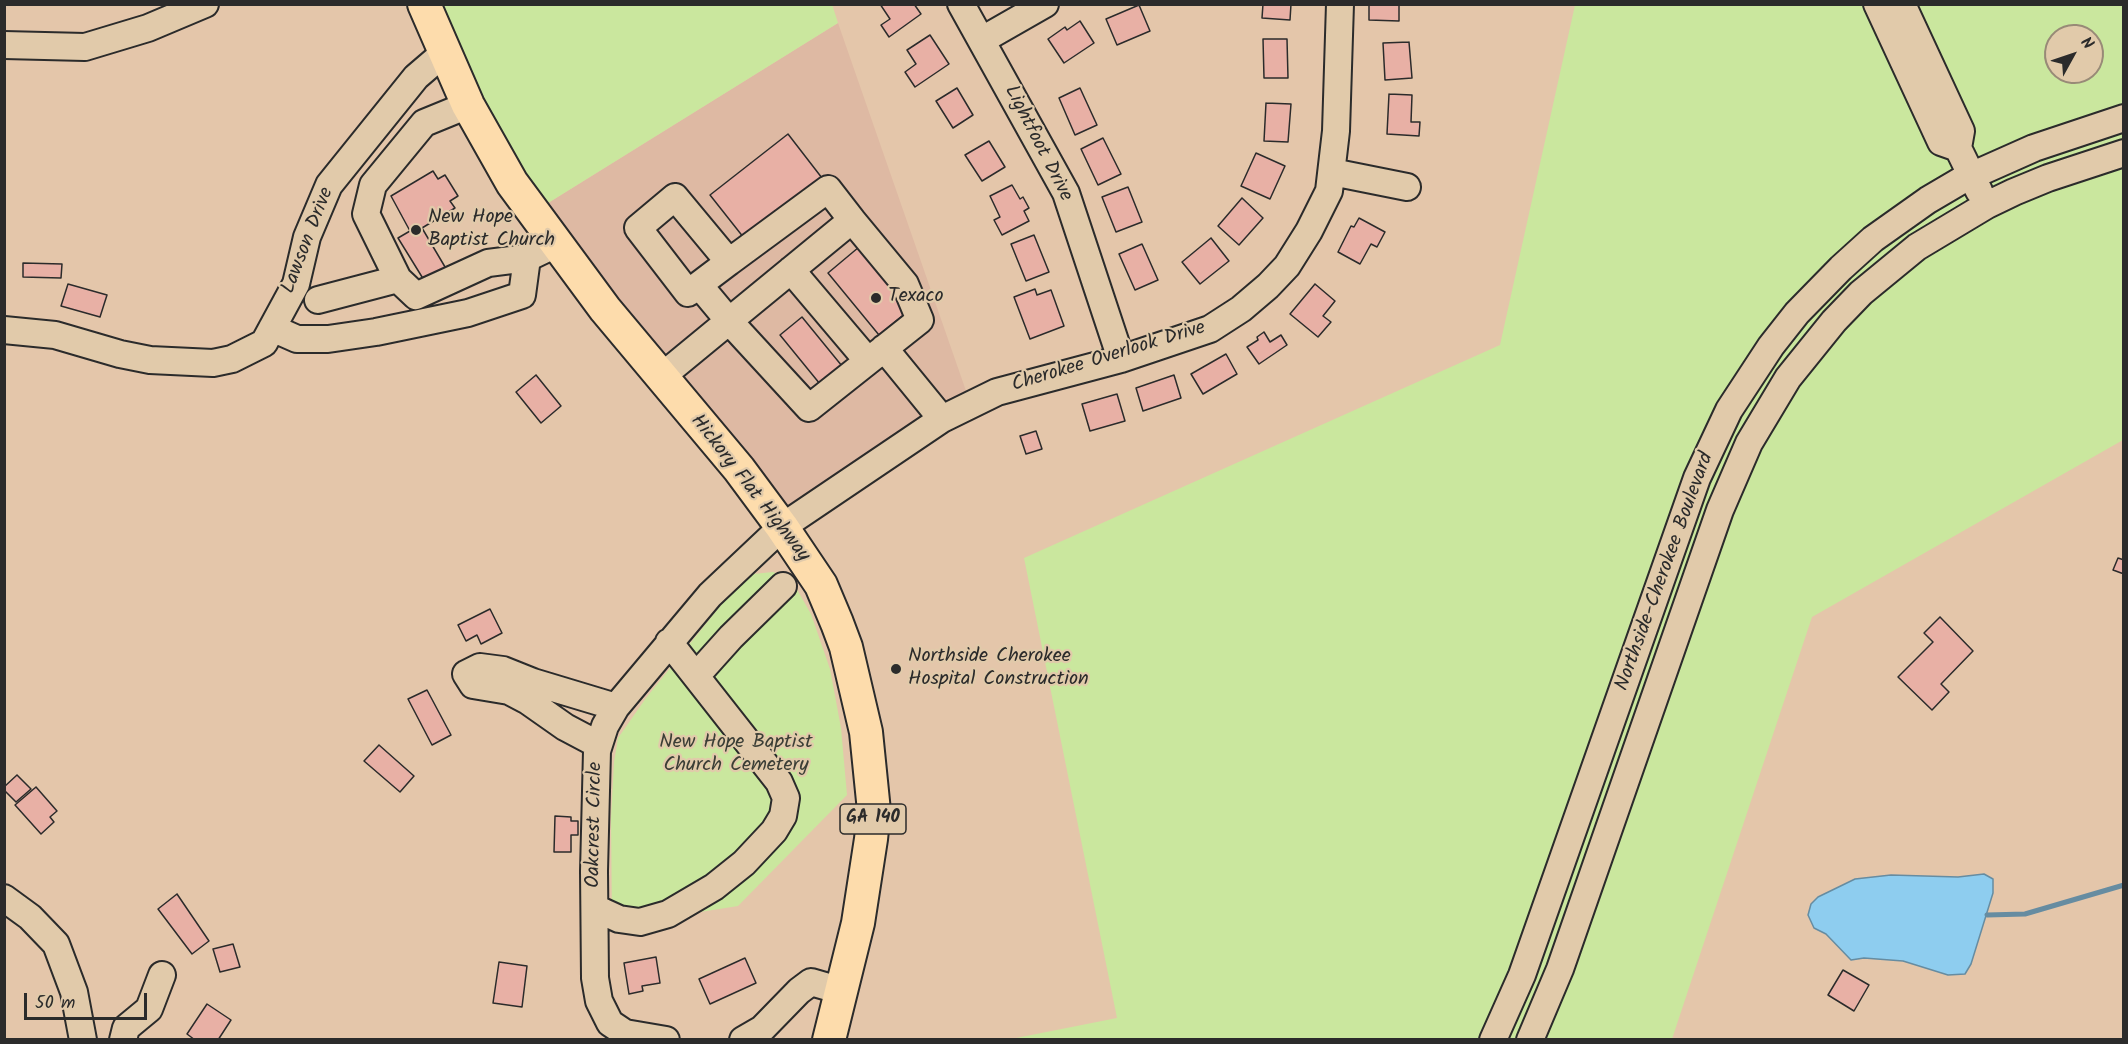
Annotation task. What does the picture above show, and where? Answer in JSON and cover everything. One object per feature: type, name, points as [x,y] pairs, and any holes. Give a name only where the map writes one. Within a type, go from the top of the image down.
[{"type":"main road","name":"Hickory Flat Highway","points":[[424,4],[468,105],[512,183],[556,244],[661,377],[739,469],[782,527],[820,585],[837,623],[846,647],[866,732],[874,811],[872,838],[858,923],[829,1040]]},
{"type":"street","points":[[4,45],[85,46],[148,28],[205,4]]},
{"type":"street","name":"Lightfoot Drive","points":[[961,4],[1066,193],[1121,359]]},
{"type":"street","points":[[982,40],[1045,4]]},
{"type":"street","name":"Cherokee Overlook Drive","points":[[782,527],[942,419],[997,392],[1121,359],[1210,329],[1241,309],[1268,286],[1287,266],[1309,231],[1329,191],[1336,131],[1340,4]]},
{"type":"street","points":[[1877,4],[1941,142],[1958,148]]},
{"type":"street","points":[[1902,4],[1961,131],[1958,148],[1987,205]]},
{"type":"street","name":"Lawson Drive","points":[[4,330],[55,335],[120,354],[150,360],[213,363],[232,359],[264,343],[296,284],[308,237],[329,185],[416,77],[444,53]]},
{"type":"street","points":[[468,105],[424,123],[373,185],[366,214],[398,279],[416,296],[488,263],[526,258],[556,244]]},
{"type":"street","name":"Northside-Cherokee Boulevard","points":[[1493,1040],[1522,975],[1697,478],[1730,410],[1771,346],[1797,313],[1840,268],[1873,239],[1928,200],[1971,176],[2034,148],[2124,118]]},
{"type":"street","name":"Northside-Cherokee Boulevard","points":[[1530,1040],[1563,960],[1720,510],[1734,475],[1758,427],[1788,378],[1809,349],[1862,293],[1917,247],[1987,205],[2048,178],[2124,153]]},
{"type":"street","points":[[1332,172],[1407,187]]},
{"type":"street","points":[[699,285],[808,408],[920,320],[905,284],[828,189],[688,293],[638,228],[675,197],[729,262]]},
{"type":"street","points":[[661,377],[852,220]]},
{"type":"street","points":[[272,328],[297,339],[328,339],[376,332],[468,313],[522,295],[526,258]]},
{"type":"street","points":[[791,270],[942,419]]},
{"type":"street","points":[[318,300],[398,279]]},
{"type":"street","name":"Oakcrest Circle","points":[[666,1040],[625,1033],[610,1023],[599,1001],[595,978],[594,908],[597,751],[605,726],[616,707],[669,642],[710,595],[782,527]]},
{"type":"street","points":[[696,676],[731,637],[783,586]]},
{"type":"street","points":[[594,908],[620,919],[640,922],[668,914],[714,887],[744,863],[774,831],[783,816],[786,798],[779,782],[669,642]]},
{"type":"street","points":[[599,745],[565,727],[528,701],[509,691],[473,685],[466,674],[480,667],[503,670],[533,682],[616,707]]},
{"type":"street","points":[[4,898],[30,917],[56,944],[75,992],[83,1040]]},
{"type":"street","points":[[123,1040],[126,1028],[148,1009],[162,975]]},
{"type":"street","points":[[743,1040],[762,1029],[799,991],[811,982],[842,991]]},
{"type":"shaded area","points":[[838,23],[973,411],[794,512],[610,320],[532,213]]},
{"type":"green space","points":[[832,4],[838,23],[532,213],[417,5]]},
{"type":"green space","points":[[1575,5],[2123,5],[2123,440],[1812,617],[1672,1039],[1006,1040],[1117,1018],[1024,558],[1500,345]]},
{"type":"green space","name":"New Hope Baptist Church Cemetery","points":[[773,572],[791,579],[811,614],[830,669],[841,728],[847,795],[738,906],[612,926],[611,818],[614,762],[618,738],[646,698],[734,589],[753,574]]},
{"type":"water","points":[[1984,874],[1993,879],[1993,893],[1971,964],[1965,974],[1948,975],[1903,961],[1864,958],[1851,960],[1826,934],[1814,928],[1808,915],[1811,904],[1818,897],[1855,879],[1891,875],[1958,877]]},
{"type":"building","points":[[880,4],[914,4],[921,14],[889,37],[881,25],[890,19]]},
{"type":"building","points":[[1263,4],[1291,4],[1290,20],[1262,18]]},
{"type":"building","points":[[1369,4],[1399,4],[1399,21],[1369,20]]},
{"type":"building","points":[[1139,5],[1150,31],[1117,45],[1106,19]]},
{"type":"building","points":[[1080,21],[1094,43],[1064,63],[1048,39],[1065,27],[1067,30]]},
{"type":"building","points":[[930,35],[949,64],[915,87],[905,72],[916,64],[907,50]]},
{"type":"building","points":[[1263,39],[1287,39],[1288,78],[1264,78]]},
{"type":"building","points":[[1409,42],[1412,78],[1385,80],[1383,43]]},
{"type":"building","points":[[957,88],[973,115],[953,128],[936,101]]},
{"type":"building","points":[[1080,88],[1097,125],[1075,135],[1059,98]]},
{"type":"building","points":[[1389,94],[1412,95],[1411,122],[1420,122],[1419,136],[1387,134]]},
{"type":"building","points":[[1266,103],[1291,104],[1288,142],[1264,141]]},
{"type":"building","points":[[788,134],[822,178],[744,238],[710,195]]},
{"type":"building","points":[[1103,138],[1121,174],[1098,185],[1081,149]]},
{"type":"building","points":[[989,141],[1005,167],[982,181],[965,155]]},
{"type":"building","points":[[1256,153],[1285,166],[1270,199],[1241,186]]},
{"type":"building","name":"New Hope Baptist Church","points":[[433,171],[438,179],[445,175],[458,196],[450,201],[455,208],[422,228],[448,272],[427,285],[398,238],[410,231],[391,196]]},
{"type":"building","points":[[1012,185],[1020,199],[1023,197],[1029,208],[1024,211],[1029,221],[1002,235],[994,220],[1000,217],[990,196]]},
{"type":"building","points":[[1128,187],[1142,222],[1116,232],[1102,197]]},
{"type":"building","points":[[1242,198],[1263,218],[1239,245],[1218,226]]},
{"type":"building","points":[[1359,218],[1385,232],[1377,247],[1371,244],[1360,264],[1338,252],[1351,226],[1354,227]]},
{"type":"building","points":[[1034,235],[1049,272],[1026,281],[1011,244]]},
{"type":"building","points":[[1211,238],[1229,261],[1200,284],[1182,262]]},
{"type":"building","name":"Texaco","points":[[865,242],[912,308],[879,335],[828,273]]},
{"type":"building","points":[[1142,244],[1158,280],[1135,290],[1119,254]]},
{"type":"building","points":[[23,263],[62,264],[61,278],[23,277]]},
{"type":"building","points":[[68,284],[107,295],[100,317],[61,306]]},
{"type":"building","points":[[1315,284],[1335,301],[1323,316],[1331,322],[1318,337],[1290,314]]},
{"type":"building","points":[[1035,289],[1037,295],[1051,290],[1064,326],[1030,339],[1014,297]]},
{"type":"building","points":[[802,317],[842,366],[820,384],[780,335]]},
{"type":"building","points":[[1264,332],[1270,342],[1281,335],[1287,345],[1259,364],[1247,347],[1258,340],[1257,337]]},
{"type":"building","points":[[1226,354],[1237,374],[1203,394],[1191,374]]},
{"type":"building","points":[[536,375],[561,406],[541,423],[516,392]]},
{"type":"building","points":[[1174,375],[1181,398],[1143,411],[1136,388]]},
{"type":"building","points":[[1117,394],[1125,421],[1090,431],[1082,404]]},
{"type":"building","points":[[1036,431],[1042,449],[1026,454],[1020,436]]},
{"type":"building","points":[[2118,558],[2124,560],[2124,574],[2113,570]]},
{"type":"building","points":[[490,609],[502,633],[481,644],[477,635],[466,641],[458,625]]},
{"type":"building","points":[[1940,617],[1973,651],[1941,684],[1949,692],[1932,710],[1898,677],[1933,642],[1924,633]]},
{"type":"building","points":[[427,690],[451,735],[432,745],[408,699]]},
{"type":"building","points":[[379,745],[414,776],[400,792],[364,761]]},
{"type":"building","points":[[17,775],[31,789],[16,802],[4,790],[4,787]]},
{"type":"building","points":[[36,787],[57,811],[50,817],[54,822],[41,834],[15,805]]},
{"type":"building","points":[[555,816],[571,817],[571,821],[578,821],[578,835],[571,835],[571,852],[554,852]]},
{"type":"building","points":[[177,894],[209,941],[192,954],[158,909]]},
{"type":"building","points":[[233,944],[240,967],[220,972],[213,949]]},
{"type":"building","points":[[656,957],[660,983],[642,986],[643,991],[629,994],[624,963]]},
{"type":"building","points":[[745,958],[756,983],[710,1004],[699,979]]},
{"type":"building","points":[[499,962],[527,966],[522,1007],[493,1003]]},
{"type":"building","points":[[1843,970],[1869,985],[1854,1011],[1828,995]]},
{"type":"building","points":[[207,1004],[231,1020],[218,1040],[195,1040],[187,1034]]},
{"type":"waterway","points":[[1987,915],[2025,914],[2124,885]]},
{"type":"place","name":"New Hope Baptist Church","points":[[416,230]]},
{"type":"place","name":"Texaco","points":[[876,298]]},
{"type":"place","name":"Northside Cherokee Hospital Construction","points":[[896,669]]}]
